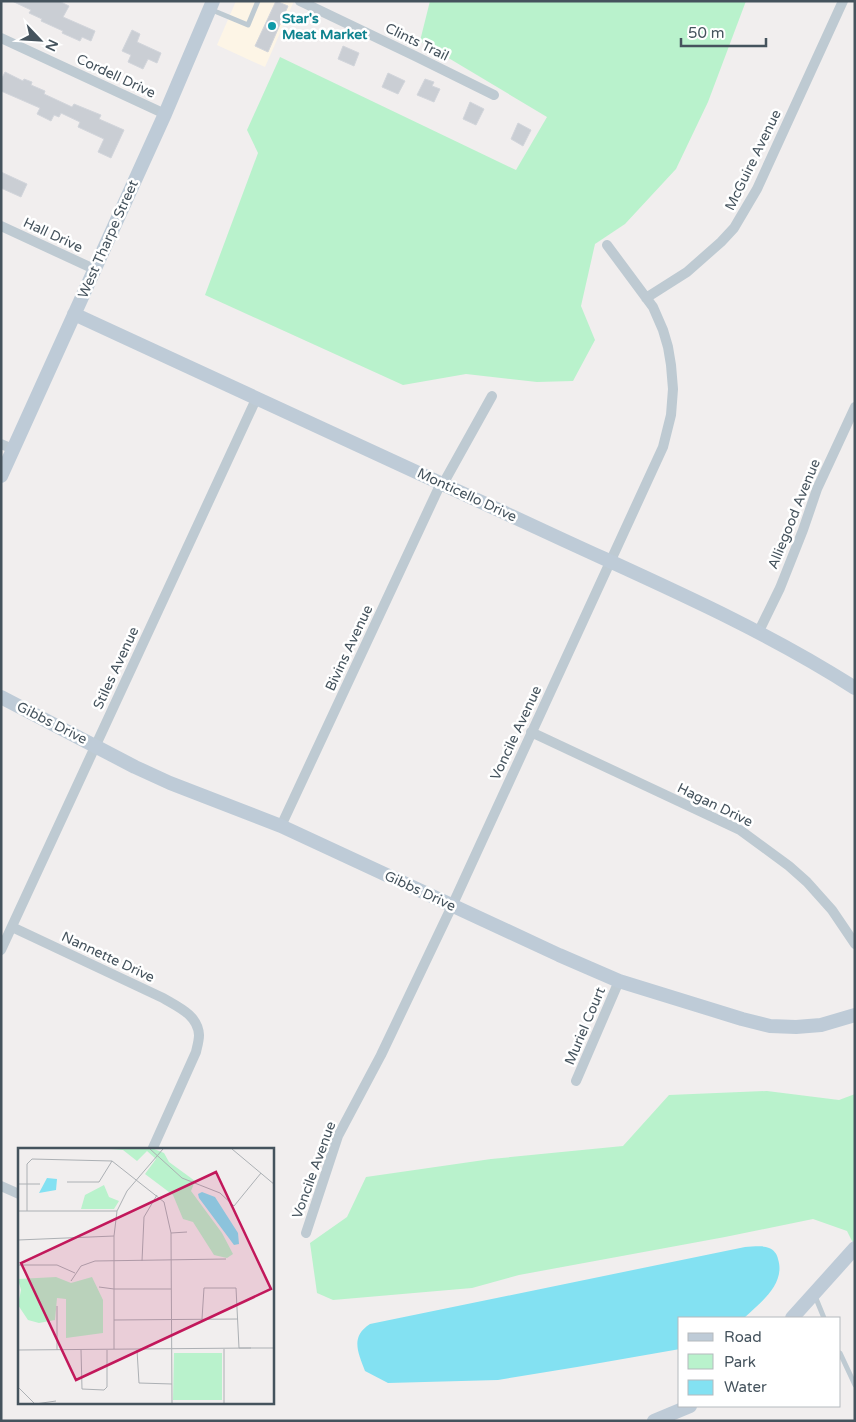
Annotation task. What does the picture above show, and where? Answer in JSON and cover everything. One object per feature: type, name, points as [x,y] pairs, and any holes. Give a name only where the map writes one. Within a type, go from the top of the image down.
[{"type":"street","name":"Clints Trail","points":[[300,1],[494,96]]},
{"type":"street","name":"McGuire Avenue","points":[[646,298],[693,267],[734,228],[757,189],[843,1]]},
{"type":"street","name":"West Tharpe Street","points":[[1,476],[7,447],[74,314],[165,114],[211,5]]},
{"type":"street","name":"Cordell Drive","points":[[1,38],[165,114]]},
{"type":"street","name":"Hall Drive","points":[[1,226],[94,269]]},
{"type":"street","name":"Voncile Avenue","points":[[306,1233],[338,1136],[381,1055],[452,906],[663,448],[671,415],[673,389],[668,347],[653,307],[607,245]]},
{"type":"street","name":"Monticello Drive","points":[[74,314],[759,631],[855,688]]},
{"type":"street","name":"Bivins Avenue","points":[[281,826],[442,483],[492,396]]},
{"type":"street","name":"Stiles Avenue","points":[[1,950],[256,398]]},
{"type":"street","name":"Alliegood Avenue","points":[[759,631],[780,588],[817,489],[855,407]]},
{"type":"street","name":"Gibbs Drive","points":[[1,697],[134,767],[281,826],[619,981],[770,1026],[796,1027],[821,1024],[855,1015]]},
{"type":"street","name":"Hagan Drive","points":[[532,732],[740,830],[789,866],[807,882],[832,910],[855,944]]},
{"type":"street","name":"Nannette Drive","points":[[12,927],[163,998],[191,1016],[197,1026],[199,1036],[196,1052],[153,1148]]},
{"type":"street","name":"Muriel Court","points":[[576,1081],[619,981]]},
{"type":"street","points":[[1,1186],[18,1194]]},
{"type":"street","points":[[793,1317],[855,1248]]},
{"type":"street","points":[[654,1421],[688,1407]]},
{"type":"lane","points":[[211,5],[248,25],[258,1]]},
{"type":"lane","points":[[814,1294],[824,1317]]},
{"type":"lane","points":[[841,1355],[855,1385]]},
{"type":"shaded area","points":[[236,1],[294,1],[265,67],[217,45]]},
{"type":"green space","points":[[430,1],[746,1],[708,102],[676,169],[625,224],[595,244],[581,306],[595,340],[573,381],[537,382],[466,374],[403,385],[205,295],[258,153],[247,130],[280,57],[516,170],[547,117],[420,41]]},
{"type":"green space","points":[[767,1091],[839,1100],[855,1094],[855,1247],[847,1231],[813,1219],[519,1275],[472,1288],[333,1300],[317,1293],[310,1243],[347,1217],[366,1177],[491,1159],[623,1146],[669,1095]]},
{"type":"water","points":[[745,1247],[771,1249],[778,1257],[779,1268],[775,1285],[764,1299],[745,1317],[678,1317],[678,1349],[498,1380],[388,1383],[365,1371],[358,1351],[357,1345],[360,1334],[370,1324]]},
{"type":"building","points":[[12,1],[59,1],[69,6],[63,17],[95,31],[91,41],[82,37],[80,41],[62,33],[63,31],[29,13],[31,10]]},
{"type":"building","name":"Star's Meat Market","points":[[276,1],[288,6],[268,52],[255,46]]},
{"type":"building","points":[[132,30],[140,34],[137,42],[161,53],[157,63],[148,59],[143,69],[128,62],[131,55],[122,51]]},
{"type":"building","points":[[343,46],[359,53],[354,66],[338,59]]},
{"type":"building","points":[[5,72],[23,81],[24,79],[32,82],[31,85],[45,91],[44,94],[72,107],[74,104],[101,115],[99,119],[124,130],[111,158],[98,152],[104,139],[78,127],[80,122],[61,113],[59,117],[54,115],[51,121],[37,114],[40,108],[1,91],[1,80]]},
{"type":"building","points":[[388,73],[405,81],[398,94],[382,87]]},
{"type":"building","points":[[425,79],[434,82],[432,86],[440,89],[434,102],[417,95]]},
{"type":"building","points":[[470,102],[484,109],[476,125],[463,119]]},
{"type":"building","points":[[518,123],[531,130],[523,146],[511,139]]},
{"type":"building","points":[[1,172],[27,184],[21,197],[1,188]]},
{"type":"place","name":"Star's Meat Market","points":[[272,26]]}]
